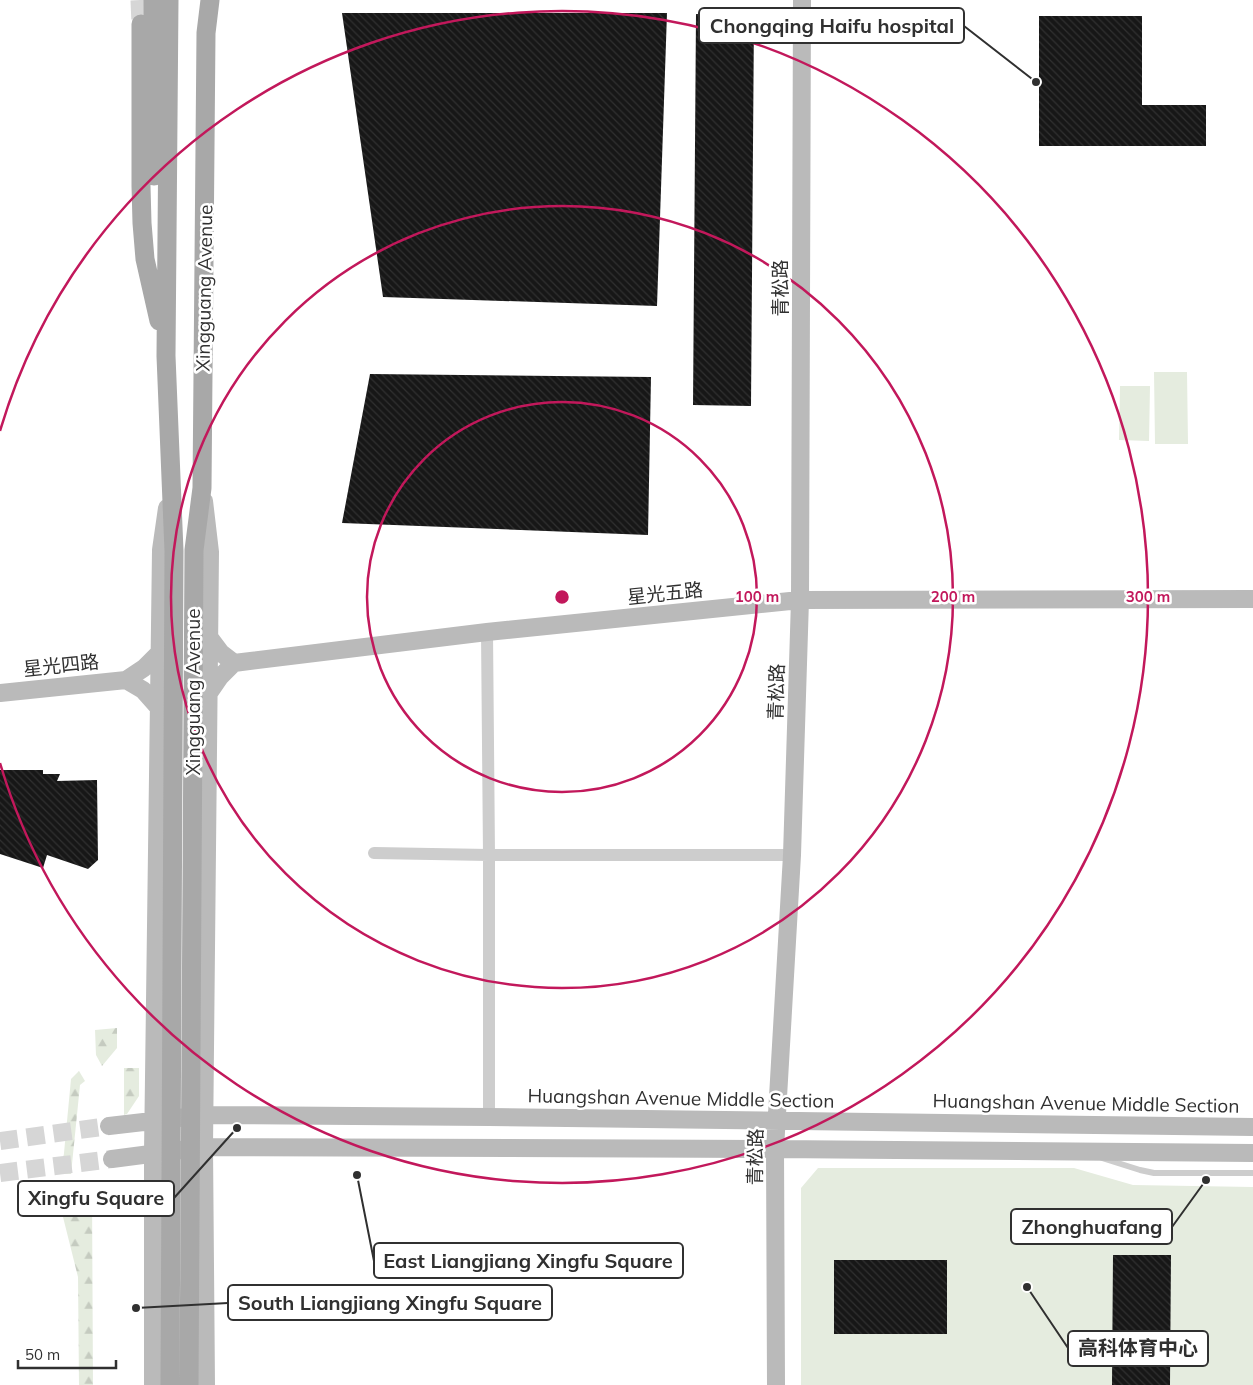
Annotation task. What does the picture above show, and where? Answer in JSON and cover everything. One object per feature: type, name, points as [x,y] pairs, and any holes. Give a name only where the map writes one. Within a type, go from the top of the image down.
[{"type":"main road","points":[[153,0],[154,184],[166,239]]},
{"type":"main road","name":"Xingguang Avenue","points":[[169,0],[166,356],[174,551],[170,1385]]},
{"type":"main road","name":"Xingguang Avenue","points":[[189,1385],[194,550],[202,488],[206,33],[210,0]]},
{"type":"main road","points":[[140,24],[140,186],[145,259],[166,356]]},
{"type":"street","name":"青松路","points":[[776,1385],[775,1149],[792,855],[800,600],[802,0]]},
{"type":"street","points":[[153,1385],[153,1121],[161,550],[170,480]]},
{"type":"street","points":[[202,488],[210,552],[204,1115],[206,1385]]},
{"type":"street","name":"星光五路","points":[[234,663],[487,632],[800,600],[1253,599]]},
{"type":"street","points":[[487,632],[489,855],[488,1117]]},
{"type":"street","points":[[209,637],[221,653],[234,663],[220,676],[209,693]]},
{"type":"street","points":[[159,708],[143,690],[126,680],[144,668],[160,652]]},
{"type":"street","name":"星光四路","points":[[0,693],[126,680]]},
{"type":"street","points":[[374,854],[792,855]]},
{"type":"street","name":"Huangshan Avenue Middle Section","points":[[110,1126],[204,1115],[776,1120],[1253,1127]]},
{"type":"street","points":[[112,1159],[204,1147],[1253,1152]]},
{"type":"lane","points":[[1082,1151],[1146,1172],[1253,1172]]},
{"type":"green space","points":[[1154,372],[1187,372],[1188,444],[1155,444]]},
{"type":"green space","points":[[1120,386],[1150,386],[1149,441],[1119,440]]},
{"type":"green space","points":[[117,1028],[117,1048],[102,1066],[96,1055],[95,1030]]},
{"type":"green space","points":[[124,1068],[139,1068],[139,1096],[127,1114],[124,1115]]},
{"type":"green space","points":[[79,1071],[85,1081],[80,1085],[71,1174],[62,1174],[71,1079]]},
{"type":"green space","points":[[818,1168],[1074,1168],[1133,1185],[1253,1187],[1253,1385],[801,1385],[801,1188]]},
{"type":"green space","points":[[62,1191],[92,1191],[93,1385],[79,1385],[78,1277],[62,1213]]},
{"type":"building","points":[[342,13],[667,13],[657,306],[383,297]]},
{"type":"building","points":[[696,14],[754,15],[751,406],[693,405]]},
{"type":"building","points":[[1039,16],[1142,16],[1142,105],[1206,105],[1206,146],[1039,146]]},
{"type":"building","points":[[370,374],[651,377],[648,535],[342,523]]},
{"type":"building","points":[[0,770],[43,770],[43,774],[60,774],[57,781],[97,780],[98,860],[88,869],[47,855],[43,868],[0,854]]},
{"type":"building","points":[[1113,1255],[1171,1255],[1170,1385],[1112,1385]]},
{"type":"building","points":[[834,1260],[947,1260],[947,1334],[834,1334]]},
{"type":"tunnel","points":[[140,0],[141,24]]},
{"type":"tunnel","points":[[0,1141],[109,1126]]},
{"type":"tunnel","points":[[0,1173],[112,1159]]},
{"type":"place","name":"Chongqing Haifu hospital","points":[[1036,82]]},
{"type":"place","name":"Xingfu Square","points":[[237,1128]]},
{"type":"place","name":"East Liangjiang Xingfu Square","points":[[357,1175]]},
{"type":"place","name":"Zhonghuafang","points":[[1206,1180]]},
{"type":"place","name":"高科体育中心","points":[[1027,1287]]},
{"type":"place","name":"South Liangjiang Xingfu Square","points":[[136,1308]]}]
